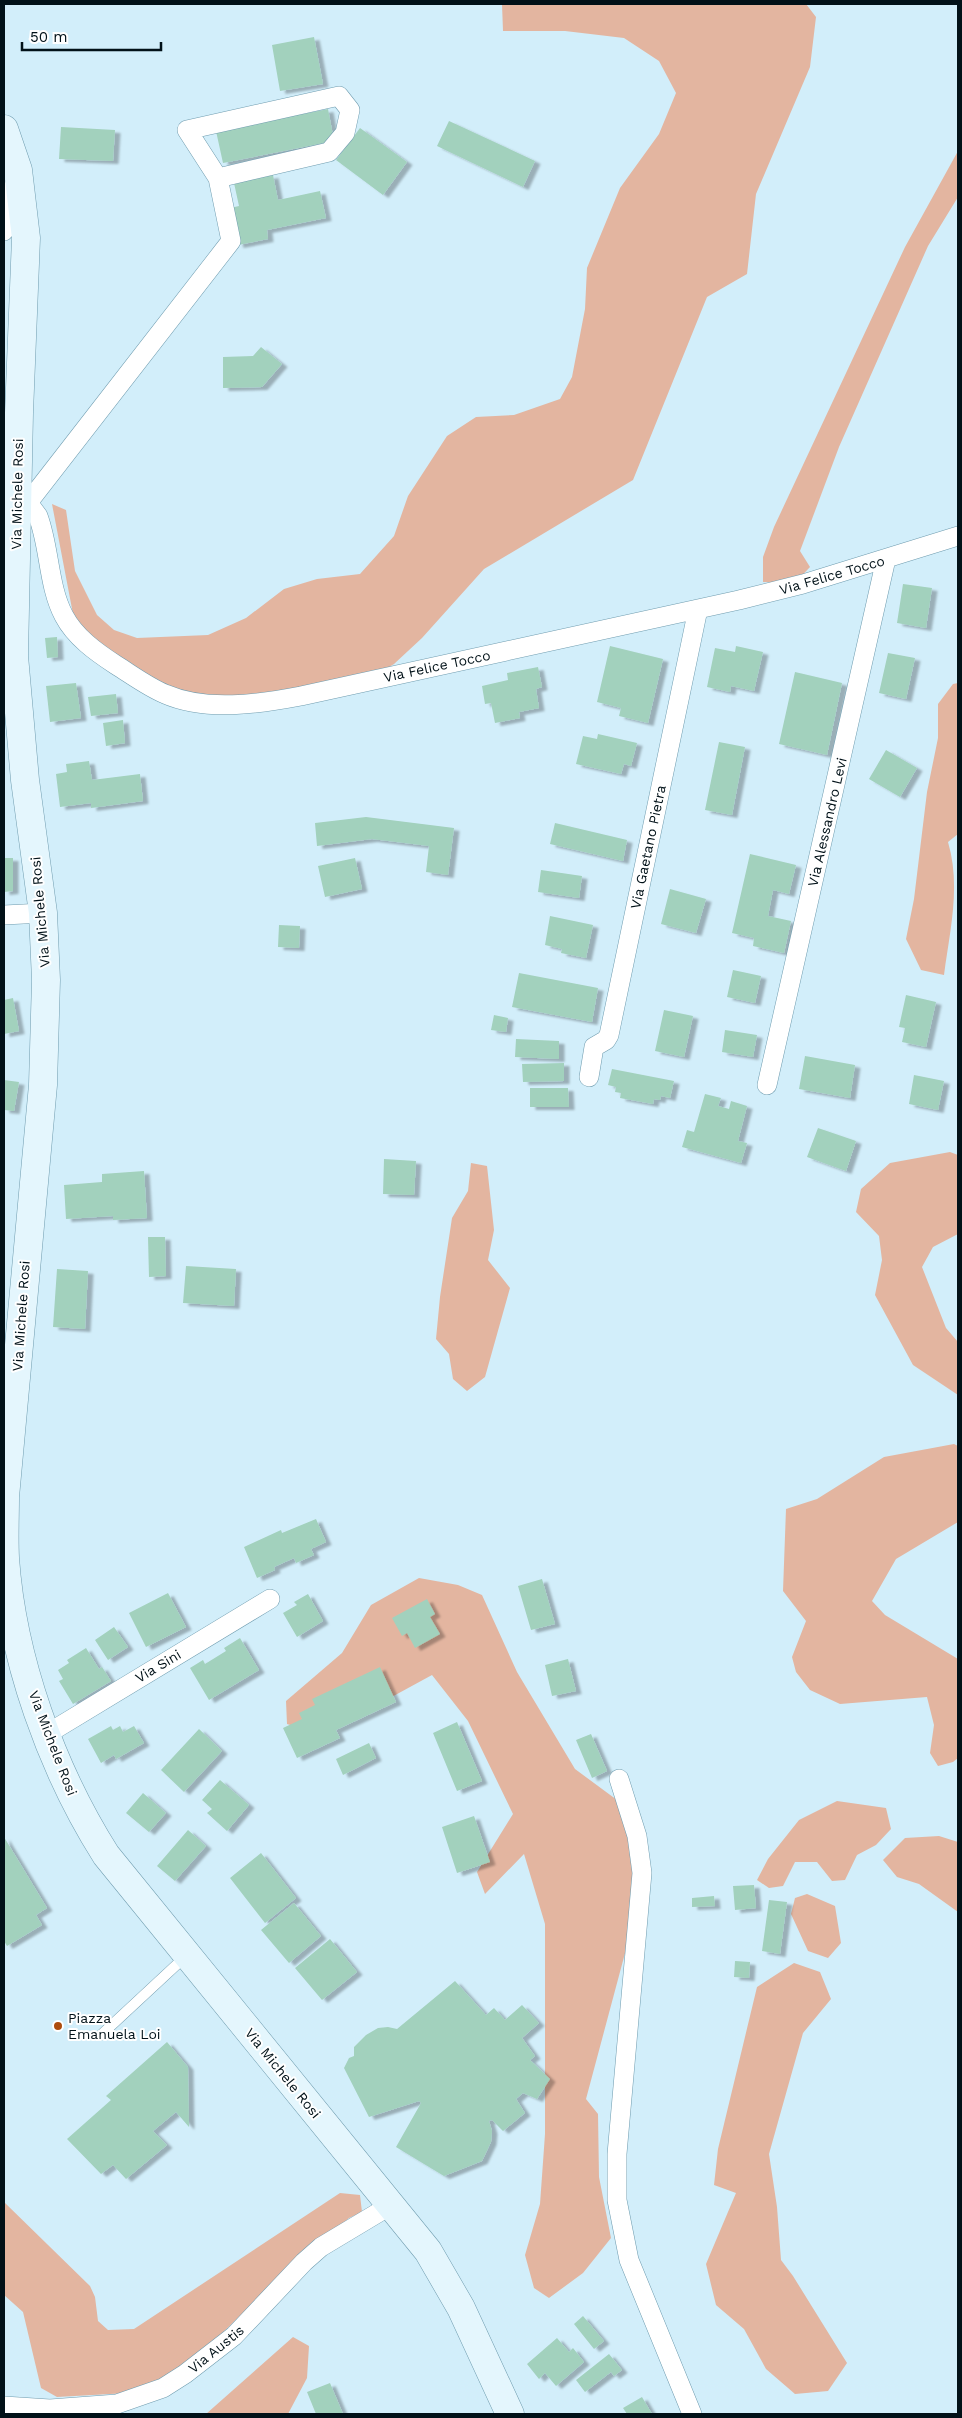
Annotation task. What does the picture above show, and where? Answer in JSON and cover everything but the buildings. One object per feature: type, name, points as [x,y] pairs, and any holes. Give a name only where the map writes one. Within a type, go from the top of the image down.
[{"type":"street","points":[[22,502],[231,241],[218,178],[188,130],[339,96],[350,110],[345,133],[329,152],[218,178]]},
{"type":"street","name":"Via Michele Rosi","points":[[4,129],[18,170],[26,238],[22,502],[14,656],[25,780],[43,913],[46,980],[43,1085],[5,1497],[4,1534],[6,1570],[18,1637],[32,1692],[47,1734],[74,1799],[106,1856],[392,2204],[428,2251],[461,2308],[510,2414]]},
{"type":"street","points":[[4,231],[18,170]]},
{"type":"street","name":"Via Felice Tocco","points":[[22,502],[36,512],[40,520],[58,599],[64,616],[74,630],[101,655],[155,689],[192,702],[248,703],[301,696],[796,586],[958,536]]},
{"type":"street","name":"Via Alessandro Levi","points":[[768,1086],[886,559]]},
{"type":"street","name":"Via Gaetano Pietra","points":[[589,1077],[594,1047],[606,1040],[609,1035],[698,609]]},
{"type":"street","points":[[4,915],[43,913]]},
{"type":"street","name":"Via Sini","points":[[47,1734],[270,1598]]},
{"type":"street","points":[[619,1780],[637,1836],[642,1873],[617,2154],[617,2200],[629,2260],[692,2414]]},
{"type":"street","name":"Via Austis","points":[[4,2406],[65,2409],[117,2404],[163,2388],[185,2374],[234,2336],[304,2262],[321,2247],[392,2204]]},
{"type":"lane","points":[[101,2035],[187,1955]]},
{"type":"shaded area","points":[[502,4],[806,4],[816,17],[810,67],[756,194],[747,274],[707,297],[633,480],[484,569],[422,638],[394,664],[378,674],[252,701],[172,694],[87,636],[73,614],[52,504],[66,510],[75,571],[97,615],[114,630],[137,638],[208,635],[246,618],[284,589],[317,579],[360,574],[394,536],[408,496],[447,436],[476,417],[514,415],[560,399],[572,377],[585,309],[587,268],[620,188],[659,134],[676,93],[659,61],[624,38],[565,31],[503,31]]},
{"type":"shaded area","points":[[958,151],[958,197],[928,246],[839,447],[800,551],[810,567],[795,583],[763,582],[763,557],[774,527],[905,247]]},
{"type":"shaded area","points":[[958,683],[958,834],[948,842],[954,875],[954,892],[944,975],[921,970],[906,939],[914,899],[927,792],[938,738],[938,704],[953,684]]},
{"type":"shaded area","points":[[950,1152],[958,1155],[958,1234],[933,1247],[922,1267],[946,1328],[958,1342],[958,1395],[913,1365],[875,1295],[882,1260],[879,1236],[856,1212],[861,1189],[890,1163]]},
{"type":"shaded area","points":[[471,1163],[487,1166],[494,1230],[488,1260],[510,1288],[485,1377],[467,1391],[453,1379],[449,1354],[436,1339],[440,1297],[452,1218],[468,1191]]},
{"type":"shaded area","points":[[954,1444],[958,1446],[958,1522],[896,1559],[872,1601],[885,1615],[958,1659],[958,1758],[953,1762],[938,1766],[930,1753],[934,1725],[927,1697],[840,1704],[810,1690],[796,1672],[792,1657],[806,1621],[783,1591],[786,1509],[817,1499],[884,1457]]},
{"type":"shaded area","points":[[419,1578],[458,1585],[482,1595],[517,1672],[575,1769],[617,1800],[635,1846],[628,1942],[586,2099],[598,2114],[599,2177],[611,2238],[583,2273],[549,2298],[534,2288],[525,2255],[540,2204],[545,2134],[545,1924],[524,1854],[485,1894],[477,1872],[513,1814],[468,1721],[432,1675],[322,1735],[287,1724],[286,1701],[342,1653],[371,1605]]},
{"type":"shaded area","points":[[837,1801],[886,1808],[891,1829],[876,1845],[857,1855],[845,1880],[832,1881],[817,1862],[795,1862],[783,1886],[769,1888],[757,1880],[768,1859],[799,1820]]},
{"type":"shaded area","points":[[939,1836],[958,1842],[958,1912],[919,1884],[897,1877],[883,1860],[905,1838]]},
{"type":"shaded area","points":[[807,1894],[835,1906],[841,1943],[828,1958],[808,1951],[791,1914],[795,1898]]},
{"type":"shaded area","points":[[794,1963],[820,1972],[831,1999],[803,2033],[769,2154],[777,2207],[781,2260],[847,2363],[828,2391],[795,2394],[766,2369],[744,2329],[716,2305],[706,2264],[736,2193],[714,2185],[718,2149],[757,1987]]},
{"type":"shaded area","points":[[340,2193],[360,2195],[362,2212],[349,2218],[259,2297],[207,2348],[168,2379],[128,2393],[57,2397],[41,2388],[23,2312],[4,2295],[4,2202],[90,2286],[95,2297],[98,2321],[108,2330],[134,2329]]},
{"type":"shaded area","points":[[293,2337],[309,2346],[307,2378],[288,2414],[206,2414]]},
{"type":"place","name":"Piazza Emanuela Loi","points":[[58,2026]]}]
